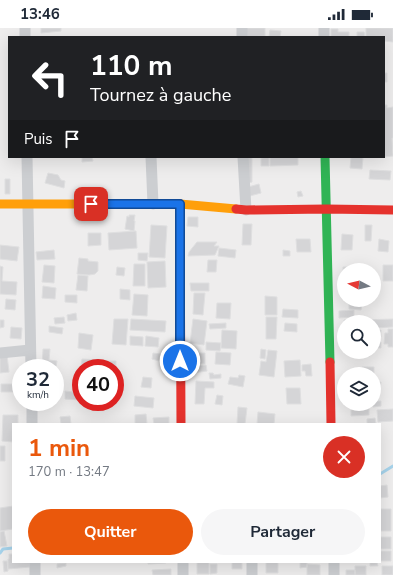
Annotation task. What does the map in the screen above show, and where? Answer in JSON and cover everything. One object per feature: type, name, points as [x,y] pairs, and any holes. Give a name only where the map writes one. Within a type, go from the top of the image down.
[{"type":"main road","points":[[325,158],[331,423]]},
{"type":"main road","points":[[0,204],[180,204],[246,210],[393,210]]},
{"type":"main road","points":[[180,204],[181,423]]},
{"type":"street","points":[[27,158],[30,359]]},
{"type":"street","points":[[150,158],[153,204]]},
{"type":"street","points":[[243,158],[246,210]]},
{"type":"street","points":[[0,352],[30,350]]},
{"type":"street","points":[[32,411],[32,423]]},
{"type":"street","points":[[35,563],[35,575]]},
{"type":"street","points":[[183,563],[183,575]]},
{"type":"street","points":[[252,563],[252,575]]},
{"type":"street","points":[[334,563],[334,575]]},
{"type":"building","points":[[41,28],[61,28],[61,31],[41,33]]},
{"type":"building","points":[[246,28],[265,28],[265,36],[247,36]]},
{"type":"building","points":[[366,28],[393,28],[393,42],[385,41],[385,36],[366,36]]},
{"type":"building","points":[[331,29],[338,29],[338,32],[349,32],[349,36],[331,36]]},
{"type":"building","points":[[270,30],[281,31],[280,36],[269,36]]},
{"type":"building","points":[[357,32],[364,32],[365,36],[357,36]]},
{"type":"building","points":[[385,73],[387,73],[387,82],[385,82]]},
{"type":"building","points":[[385,105],[387,105],[387,108],[393,107],[393,156],[385,157]]},
{"type":"building","points":[[82,158],[92,158],[93,161],[82,162]]},
{"type":"building","points":[[246,158],[252,158],[252,182],[247,183]]},
{"type":"building","points":[[261,158],[269,158],[269,166],[261,166]]},
{"type":"building","points":[[270,158],[298,158],[298,165],[270,166]]},
{"type":"building","points":[[351,158],[363,158],[362,169],[350,168]]},
{"type":"building","points":[[370,170],[391,171],[390,180],[369,179]]},
{"type":"building","points":[[48,173],[58,175],[61,180],[65,181],[64,188],[45,183]]},
{"type":"building","points":[[5,179],[10,179],[10,194],[5,194]]},
{"type":"building","points":[[259,184],[261,193],[250,196],[248,187]]},
{"type":"building","points":[[301,191],[303,196],[298,197],[297,192]]},
{"type":"building","points":[[129,215],[135,215],[134,231],[125,229],[127,216],[129,217]]},
{"type":"building","points":[[188,217],[198,217],[198,227],[187,226]]},
{"type":"building","points":[[243,224],[252,224],[251,245],[242,245]]},
{"type":"building","points":[[151,225],[167,226],[165,258],[149,257]]},
{"type":"building","points":[[365,225],[372,225],[371,241],[365,241]]},
{"type":"building","points":[[136,231],[137,248],[109,250],[108,233]]},
{"type":"building","points":[[88,233],[101,233],[101,245],[88,246]]},
{"type":"building","points":[[342,234],[353,235],[352,250],[341,250]]},
{"type":"building","points":[[296,239],[310,239],[311,252],[297,252]]},
{"type":"building","points":[[379,239],[389,241],[388,252],[378,251]]},
{"type":"building","points":[[197,242],[217,242],[214,246],[219,246],[215,255],[188,256],[189,252]]},
{"type":"building","points":[[0,245],[19,247],[17,261],[0,259]]},
{"type":"building","points":[[219,248],[236,250],[235,258],[218,256]]},
{"type":"building","points":[[54,250],[55,259],[37,260],[36,252]]},
{"type":"building","points":[[283,250],[290,251],[290,256],[283,256]]},
{"type":"building","points":[[138,253],[148,253],[147,261],[138,260]]},
{"type":"building","points":[[79,258],[98,262],[98,271],[95,274],[89,275],[77,274]]},
{"type":"building","points":[[208,260],[217,260],[216,272],[207,272]]},
{"type":"building","points":[[165,261],[166,287],[148,288],[147,262]]},
{"type":"building","points":[[134,264],[145,264],[145,286],[133,286]]},
{"type":"building","points":[[44,265],[55,266],[54,283],[42,282]]},
{"type":"building","points":[[383,265],[393,265],[393,281],[383,281]]},
{"type":"building","points":[[0,266],[3,267],[2,281],[17,282],[16,295],[0,294]]},
{"type":"building","points":[[117,267],[125,268],[124,276],[116,275]]},
{"type":"building","points":[[78,275],[88,276],[87,291],[76,290]]},
{"type":"building","points":[[190,283],[209,283],[209,291],[191,291]]},
{"type":"building","points":[[43,286],[56,288],[55,299],[42,298]]},
{"type":"building","points":[[120,289],[130,290],[130,300],[120,299]]},
{"type":"building","points":[[194,293],[205,293],[203,315],[193,314]]},
{"type":"building","points":[[134,294],[148,295],[147,316],[132,315]]},
{"type":"building","points":[[65,295],[77,295],[77,303],[65,302]]},
{"type":"building","points":[[265,296],[277,297],[277,315],[265,315]]},
{"type":"building","points":[[6,299],[16,300],[15,310],[5,309]]},
{"type":"building","points":[[217,303],[231,303],[230,319],[216,318]]},
{"type":"building","points":[[349,307],[362,307],[361,310],[349,309]]},
{"type":"building","points":[[283,309],[298,310],[298,318],[282,317]]},
{"type":"building","points":[[354,310],[354,315],[339,315],[339,311]]},
{"type":"building","points":[[76,313],[77,320],[68,321],[67,315]]},
{"type":"building","points":[[64,317],[65,323],[55,324],[54,318]]},
{"type":"building","points":[[266,317],[277,317],[276,339],[266,339]]},
{"type":"building","points":[[114,319],[128,319],[126,345],[112,344]]},
{"type":"building","points":[[131,319],[166,321],[165,332],[130,330]]},
{"type":"building","points":[[193,319],[207,321],[204,345],[190,343]]},
{"type":"building","points":[[381,319],[393,319],[393,327],[381,328]]},
{"type":"building","points":[[0,320],[4,320],[4,327],[0,328]]},
{"type":"building","points":[[226,323],[226,328],[210,329],[209,324]]},
{"type":"building","points":[[285,323],[297,324],[297,332],[284,331]]},
{"type":"building","points":[[49,326],[63,328],[62,334],[49,332]]},
{"type":"building","points":[[11,327],[22,328],[21,339],[10,338]]},
{"type":"building","points":[[388,329],[393,329],[393,347],[388,347],[388,344],[384,344],[385,333],[388,333]]},
{"type":"building","points":[[222,330],[237,331],[236,349],[221,348]]},
{"type":"building","points":[[79,333],[93,335],[91,350],[78,348]]},
{"type":"building","points":[[130,336],[143,337],[143,346],[130,345]]},
{"type":"building","points":[[146,336],[159,338],[158,347],[145,346]]},
{"type":"building","points":[[206,342],[221,343],[220,351],[206,350]]},
{"type":"building","points":[[43,349],[50,349],[49,359],[42,359]]},
{"type":"building","points":[[261,349],[266,350],[265,359],[260,358]]},
{"type":"building","points":[[268,350],[277,351],[274,377],[259,375],[261,361],[266,362]]},
{"type":"building","points":[[216,352],[231,353],[230,365],[215,364]]},
{"type":"building","points":[[153,353],[160,354],[159,361],[152,359]]},
{"type":"building","points":[[189,353],[205,353],[205,364],[189,363]]},
{"type":"building","points":[[0,355],[7,355],[9,372],[0,373]]},
{"type":"building","points":[[300,360],[301,376],[285,377],[284,361]]},
{"type":"building","points":[[311,364],[312,376],[306,376],[305,371],[302,371],[302,365]]},
{"type":"building","points":[[206,365],[207,371],[192,373],[191,366]]},
{"type":"building","points":[[209,373],[213,373],[214,375],[221,374],[221,378],[210,379]]},
{"type":"building","points":[[239,375],[245,376],[243,387],[228,384],[230,377],[238,378]]},
{"type":"building","points":[[143,377],[152,378],[151,388],[141,387]]},
{"type":"building","points":[[196,381],[214,382],[214,388],[205,388],[204,404],[195,404]]},
{"type":"building","points":[[1,384],[12,384],[12,392],[1,392]]},
{"type":"building","points":[[286,388],[300,388],[301,404],[287,404]]},
{"type":"building","points":[[65,391],[72,392],[72,399],[65,399]]},
{"type":"building","points":[[217,395],[223,396],[222,405],[215,404]]},
{"type":"building","points":[[135,396],[154,398],[153,408],[134,406]]},
{"type":"building","points":[[238,407],[247,408],[245,423],[237,423]]},
{"type":"building","points":[[393,409],[393,421],[378,422],[377,411]]},
{"type":"building","points":[[351,411],[369,411],[369,415],[351,416]]},
{"type":"building","points":[[258,412],[275,414],[274,423],[257,423]]},
{"type":"building","points":[[146,414],[147,423],[135,423],[135,415]]},
{"type":"building","points":[[3,415],[18,415],[18,423],[12,423],[12,442],[2,441]]},
{"type":"building","points":[[70,416],[71,423],[61,423],[60,417]]},
{"type":"building","points":[[169,417],[169,423],[154,423],[153,418]]},
{"type":"building","points":[[375,418],[376,423],[367,423],[367,419]]},
{"type":"building","points":[[0,446],[5,446],[5,461],[0,461]]},
{"type":"building","points":[[387,485],[388,497],[381,498],[381,486]]},
{"type":"building","points":[[12,506],[12,529],[0,531],[0,508]]},
{"type":"building","points":[[381,509],[391,509],[391,531],[381,531]]},
{"type":"building","points":[[4,531],[7,546],[0,547],[0,532]]},
{"type":"building","points":[[381,537],[391,537],[391,549],[381,549]]},
{"type":"building","points":[[381,551],[391,551],[391,561],[381,561]]},
{"type":"building","points":[[9,554],[12,554],[12,563],[30,563],[30,567],[8,569]]},
{"type":"building","points":[[3,561],[7,561],[8,571],[4,572]]},
{"type":"building","points":[[66,563],[66,566],[57,568],[57,564]]},
{"type":"building","points":[[197,563],[209,563],[209,574],[197,574]]},
{"type":"building","points":[[232,563],[242,563],[242,569],[232,569]]},
{"type":"building","points":[[266,563],[278,563],[278,573],[266,573]]},
{"type":"building","points":[[300,563],[307,563],[307,567],[300,568]]},
{"type":"building","points":[[370,563],[377,563],[378,566],[370,566]]},
{"type":"building","points":[[210,564],[217,564],[217,573],[210,574]]},
{"type":"building","points":[[307,564],[320,565],[320,575],[307,575]]},
{"type":"building","points":[[355,566],[366,566],[366,575],[355,575]]},
{"type":"building","points":[[382,566],[393,566],[393,575],[382,575]]},
{"type":"building","points":[[171,569],[171,575],[153,575],[152,570]]},
{"type":"building","points":[[346,570],[355,570],[355,575],[346,575]]},
{"type":"waterway","points":[[381,473],[393,466]]},
{"type":"waterway","points":[[0,553],[3,549],[12,548]]},
{"type":"traffic: fast","points":[[325,158],[330,362]]},
{"type":"traffic: slow","points":[[0,204],[180,204],[236,209]]},
{"type":"traffic: jam","points":[[180,204],[181,423]]},
{"type":"traffic: jam","points":[[236,209],[393,210]]},
{"type":"traffic: jam","points":[[330,362],[331,423]]},
{"type":"route","points":[[91,204],[180,204],[180,361]]}]
